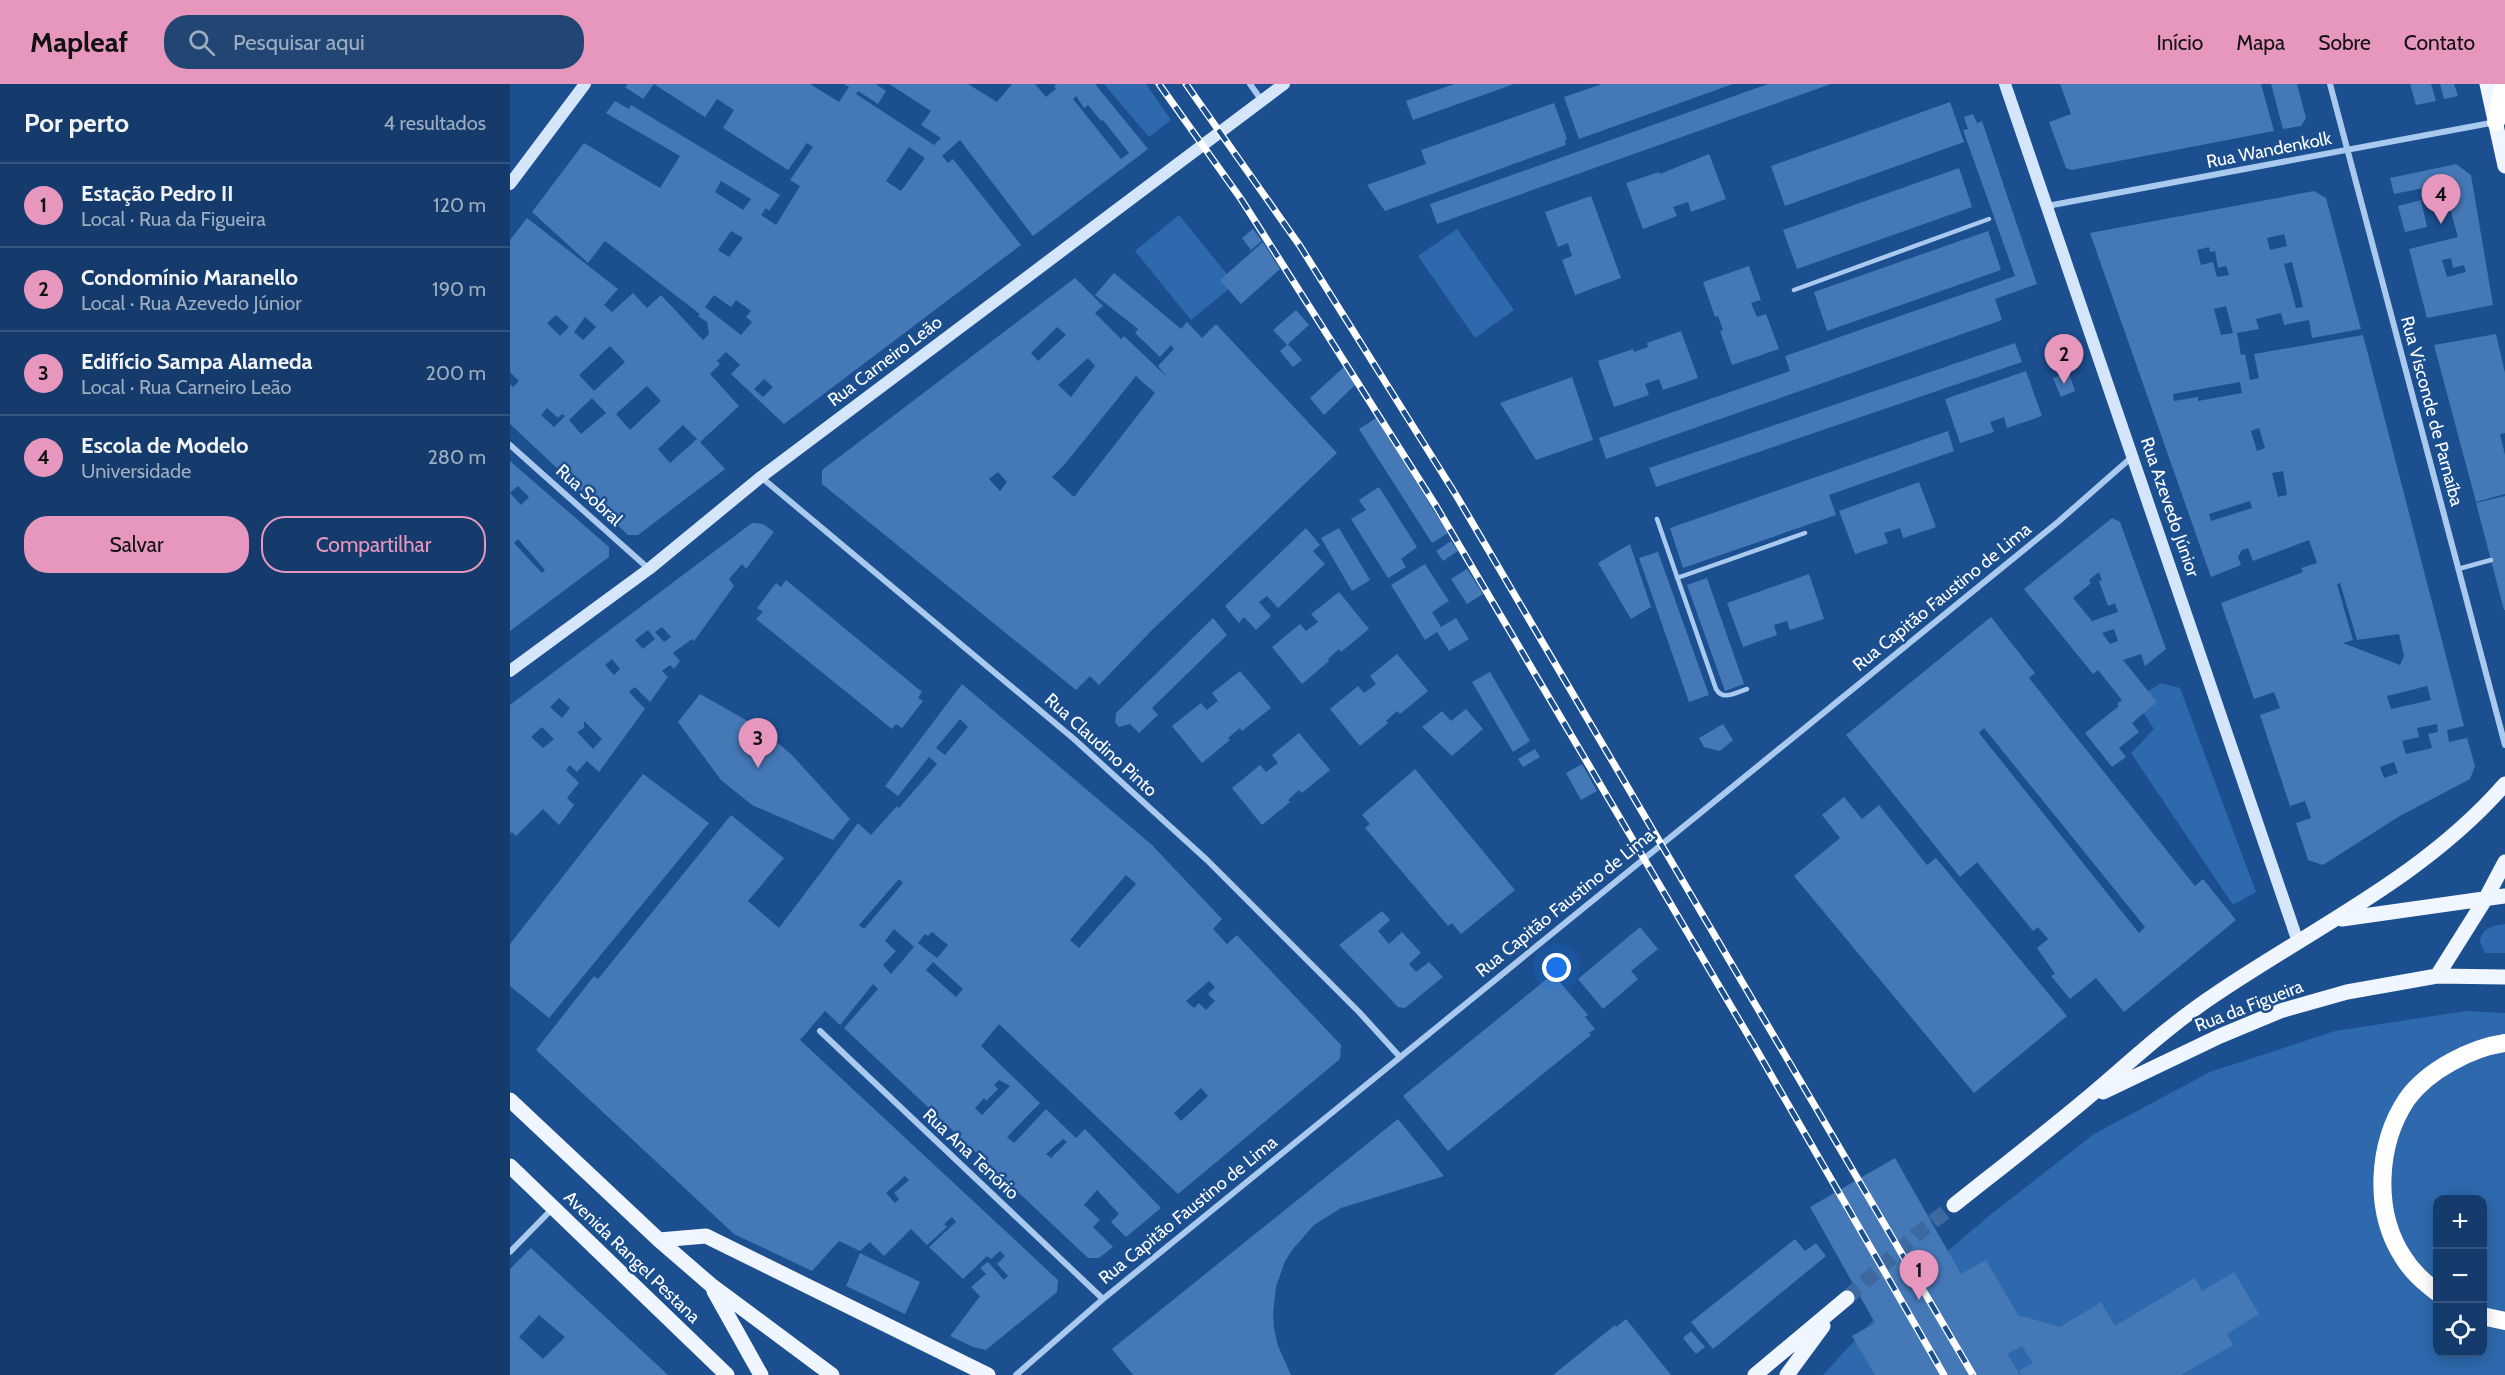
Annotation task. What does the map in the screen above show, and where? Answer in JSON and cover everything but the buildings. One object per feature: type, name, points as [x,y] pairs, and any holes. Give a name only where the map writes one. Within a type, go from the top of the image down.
[{"type":"highway","points":[[2496,122],[2504,84]]},
{"type":"highway","points":[[2433,1288],[2402,1256],[2389,1229],[2383,1194],[2383,1165],[2389,1141],[2396,1120],[2408,1098],[2423,1083],[2455,1059],[2486,1046],[2505,1043]]},
{"type":"highway","points":[[2487,1317],[2505,1321]]},
{"type":"main road","points":[[2487,84],[2505,166]]},
{"type":"main road","name":"Rua da Figueira","points":[[1954,1205],[2084,1101],[2157,1037],[2215,994],[2336,920],[2421,862],[2481,812],[2505,783]]},
{"type":"main road","points":[[2437,976],[2486,898],[2505,862]]},
{"type":"main road","points":[[2336,920],[2505,896]]},
{"type":"main road","name":"Rua da Figueira","points":[[2084,1101],[2220,1036],[2280,1011],[2347,992],[2437,976],[2505,977]]},
{"type":"main road","name":"Avenida Rangel Pestana","points":[[510,1100],[659,1240],[711,1285],[832,1375]]},
{"type":"main road","name":"Avenida Rangel Pestana","points":[[510,1166],[727,1375]]},
{"type":"main road","points":[[659,1240],[706,1236],[988,1375]]},
{"type":"main road","name":"Avenida Rangel Pestana","points":[[711,1285],[761,1375]]},
{"type":"main road","points":[[1755,1375],[1847,1298]]},
{"type":"main road","points":[[1787,1375],[1835,1309]]},
{"type":"street","points":[[510,184],[585,84]]},
{"type":"street","points":[[1250,84],[1262,101]]},
{"type":"street","name":"Rua Carneiro Leão","points":[[510,671],[649,569],[761,477],[1284,84]]},
{"type":"street","name":"Rua Azevedo Júnior","points":[[2005,84],[2134,456],[2298,942]]},
{"type":"street","name":"Rua Visconde de Parnaíba","points":[[2330,84],[2505,746]]},
{"type":"street","name":"Rua Wandenkolk","points":[[2047,206],[2496,122]]},
{"type":"street","name":"Rua Sobral","points":[[510,445],[649,569]]},
{"type":"street","name":"Rua Capitão Faustino de Lima","points":[[1016,1375],[1102,1299],[2058,522],[2134,456]]},
{"type":"street","name":"Rua Claudino Pinto","points":[[761,477],[1074,739],[1207,860],[1359,1012],[1400,1057]]},
{"type":"street","name":"Rua Ana Tenório","points":[[819,1031],[1102,1299]]},
{"type":"street","points":[[510,1252],[553,1208]]},
{"type":"lane","points":[[1794,290],[1989,219]]},
{"type":"lane","points":[[1657,519],[1719,695],[1724,696],[1747,689]]},
{"type":"lane","points":[[1677,578],[1805,533]]},
{"type":"lane","points":[[2458,569],[2491,560]]},
{"type":"shaded area","points":[[1104,84],[1146,84],[1171,120],[1149,137]]},
{"type":"shaded area","points":[[1179,215],[1235,284],[1191,320],[1135,251]]},
{"type":"shaded area","points":[[1457,229],[1514,310],[1475,338],[1418,256]]},
{"type":"shaded area","points":[[2161,683],[2180,688],[2256,892],[2233,905],[2131,753],[2154,729],[2135,700]]},
{"type":"shaded area","points":[[2505,924],[2505,953],[2485,953],[2480,942],[2485,930]]},
{"type":"shaded area","points":[[2466,1011],[2505,1013],[2505,1375],[1823,1375],[1898,1293],[1990,1215],[2094,1134],[2210,1072],[2335,1031]]},
{"type":"tunnel","points":[[1847,1298],[1916,1235],[1954,1205]]},
{"type":"railway","points":[[1159,84],[1241,199],[1436,506],[1755,1047],[1944,1375]]},
{"type":"railway","points":[[1186,84],[1300,246],[1456,495],[1973,1375]]},
{"type":"place","name":"Escola de Modelo","points":[[2441,224]]},
{"type":"place","name":"Condomínio Maranello","points":[[2064,384]]},
{"type":"place","name":"Edifício Sampa Alameda","points":[[758,768]]},
{"type":"place","name":"Estação Pedro II","points":[[1919,1300]]}]
